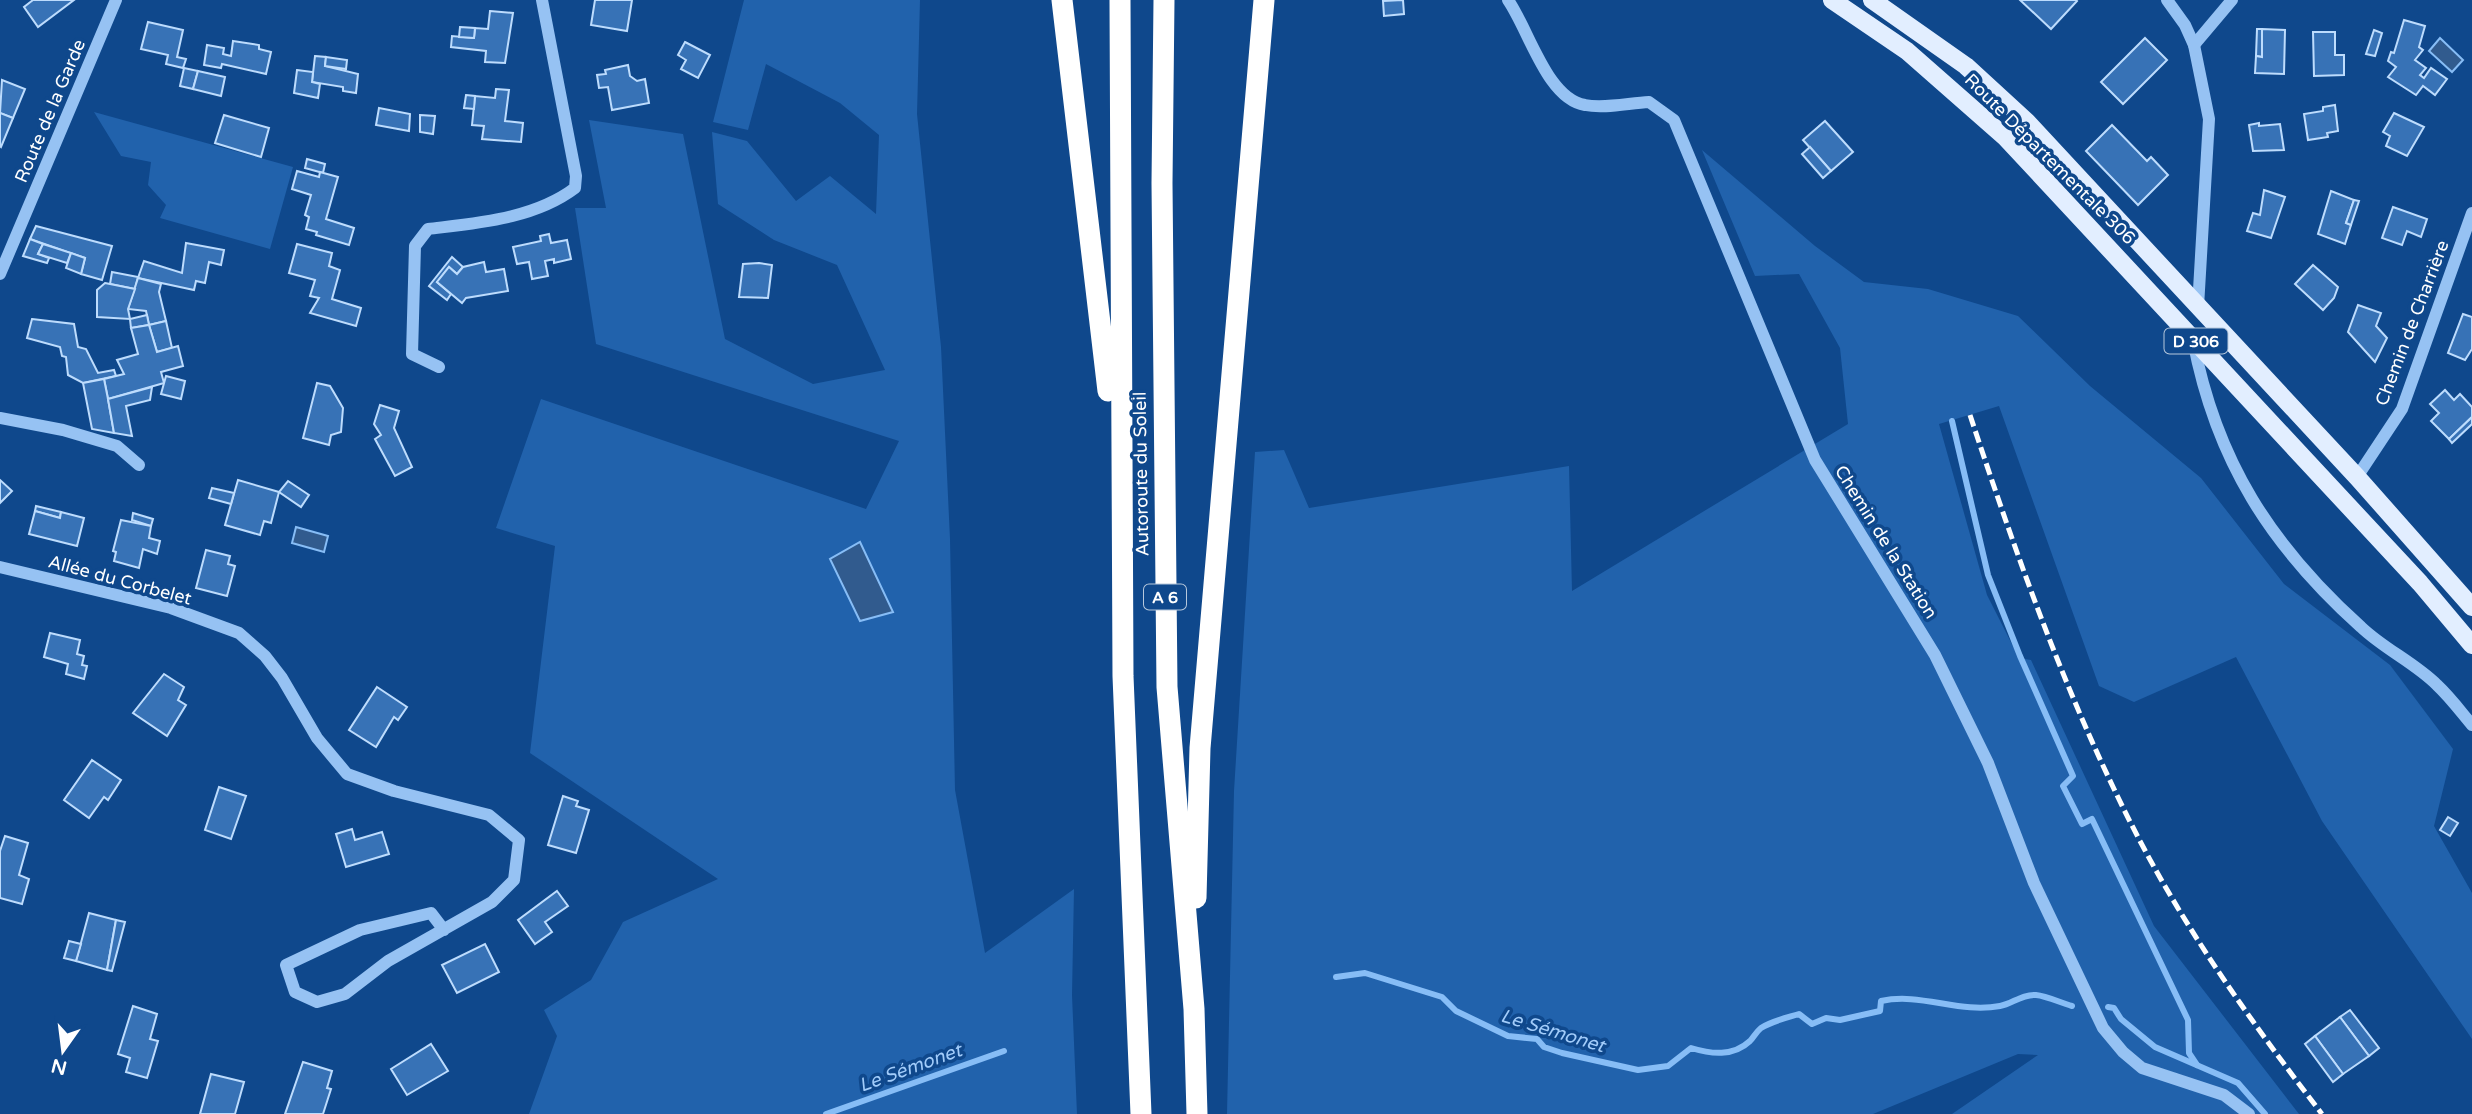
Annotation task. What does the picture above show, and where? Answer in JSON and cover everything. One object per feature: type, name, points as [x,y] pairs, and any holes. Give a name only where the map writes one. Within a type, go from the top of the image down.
[{"type":"highway","points":[[1062,0],[1120,477]]},
{"type":"highway","name":"Autoroute du Soleil","points":[[1120,0],[1120,477],[1123,676],[1141,1114]]},
{"type":"highway","name":"Autoroute du Soleil","points":[[1164,0],[1162,211],[1167,687],[1194,1009],[1197,1114]]},
{"type":"highway","points":[[1194,1009],[1200,748],[1264,0]]},
{"type":"main road","name":"Route Départementale 306","points":[[1832,0],[1907,51],[2006,138],[2420,583],[2472,645]]},
{"type":"main road","name":"Route Départementale 306","points":[[1872,0],[1966,66],[2017,113],[2357,477],[2472,607]]},
{"type":"street","name":"Route de la Garde","points":[[0,274],[116,0]]},
{"type":"street","points":[[439,367],[412,355],[415,246],[428,229],[493,221],[561,199],[575,188],[576,176],[542,0]]},
{"type":"street","name":"Chemin de la Station","points":[[1508,0],[1556,89],[1570,102],[1587,106],[1649,102],[1674,121],[1815,460],[1935,655],[1988,763],[2034,883],[2103,1028],[2123,1052],[2142,1068],[2224,1095],[2249,1114]]},
{"type":"street","points":[[2167,0],[2186,25],[2194,45],[2209,119],[2198,307]]},
{"type":"street","points":[[2194,45],[2232,0]]},
{"type":"street","name":"Chemin de Charrière","points":[[2357,477],[2402,409],[2472,213]]},
{"type":"street","points":[[2192,337],[2200,381],[2237,477],[2287,553],[2362,629],[2437,684],[2472,725]]},
{"type":"street","points":[[0,418],[63,430],[117,446],[139,465]]},
{"type":"street","name":"Allée du Corbelet","points":[[0,567],[171,608],[239,633],[265,656],[282,678],[317,738],[347,774],[394,791],[489,815],[519,840],[514,880],[492,902],[444,930],[388,961],[345,994],[317,1002],[295,992],[286,965],[360,930],[430,914],[444,930]]},
{"type":"shaded area","points":[[744,0],[920,0],[917,114],[941,347],[950,539],[955,790],[985,953],[1074,889],[1072,995],[1077,1114],[529,1114],[557,1036],[544,1010],[591,980],[623,922],[718,879],[530,753],[555,546],[496,528],[541,399],[866,509],[899,441],[596,344],[575,208],[606,208],[589,120],[683,134],[725,339],[813,384],[885,370],[837,265],[774,240],[718,204],[712,132],[747,141],[796,201],[830,176],[876,214],[879,135],[840,103],[766,64],[748,130],[713,122]]},
{"type":"shaded area","points":[[2440,38],[2463,60],[2452,72],[2429,51]]},
{"type":"shaded area","points":[[94,112],[293,167],[270,249],[160,218],[166,205],[148,185],[151,162],[121,156]]},
{"type":"shaded area","points":[[1702,150],[1815,246],[1864,282],[1928,289],[2018,316],[2090,386],[2201,478],[2284,584],[2390,665],[2453,749],[2434,826],[2472,893],[2472,1039],[2322,821],[2236,657],[2134,702],[2099,686],[1999,406],[1939,424],[1987,595],[2019,658],[2031,660],[2154,926],[2299,1114],[1952,1114],[2038,1055],[2018,1054],[1873,1114],[1227,1114],[1234,791],[1255,452],[1284,450],[1309,508],[1569,466],[1572,591],[1848,424],[1840,348],[1799,274],[1755,276]]},
{"type":"shaded area","points":[[296,527],[328,536],[324,552],[292,543]]},
{"type":"shaded area","points":[[860,542],[893,612],[860,621],[830,559]]},
{"type":"building","points":[[33,0],[74,0],[38,27],[24,7]]},
{"type":"building","points":[[595,0],[632,0],[627,31],[591,25]]},
{"type":"building","points":[[1403,0],[1404,14],[1384,16],[1383,1]]},
{"type":"building","points":[[2020,0],[2076,0],[2077,1],[2051,29]]},
{"type":"building","points":[[490,11],[513,13],[505,63],[485,62],[486,51],[451,47],[452,36],[474,38],[475,28],[488,29]]},
{"type":"building","points":[[2404,20],[2425,26],[2419,47],[2423,50],[2415,60],[2426,68],[2420,75],[2424,78],[2431,68],[2447,79],[2435,95],[2423,86],[2416,95],[2388,77],[2396,67],[2388,61],[2391,52],[2394,53]]},
{"type":"building","points":[[148,22],[183,30],[177,57],[186,59],[183,68],[166,64],[168,55],[141,49]]},
{"type":"building","points":[[460,27],[475,28],[474,38],[459,37]]},
{"type":"building","points":[[2257,29],[2262,29],[2262,57],[2256,56]]},
{"type":"building","points":[[2262,29],[2285,30],[2284,74],[2255,73],[2256,56],[2262,57]]},
{"type":"building","points":[[2374,30],[2382,33],[2375,56],[2366,54]]},
{"type":"building","points":[[2313,32],[2335,32],[2335,55],[2344,55],[2344,75],[2314,76]]},
{"type":"building","points":[[2145,38],[2167,60],[2123,104],[2101,82]]},
{"type":"building","points":[[233,41],[259,45],[259,49],[271,52],[266,74],[222,64],[221,68],[204,65],[207,45],[224,48],[223,54],[231,56]]},
{"type":"building","points":[[685,42],[710,55],[698,78],[681,69],[686,60],[678,55]]},
{"type":"building","points":[[315,56],[326,57],[325,66],[358,74],[356,93],[343,91],[343,87],[312,82]]},
{"type":"building","points":[[326,57],[347,60],[346,69],[325,66]]},
{"type":"building","points":[[628,65],[630,76],[637,81],[645,79],[649,103],[612,110],[608,87],[599,88],[597,75],[606,74],[605,70]]},
{"type":"building","points":[[184,68],[198,71],[193,89],[180,86]]},
{"type":"building","points":[[297,70],[313,72],[312,82],[320,84],[318,98],[294,93]]},
{"type":"building","points":[[198,71],[225,77],[221,96],[193,89]]},
{"type":"building","points":[[2,80],[25,89],[13,118],[0,113]]},
{"type":"building","points":[[496,89],[509,90],[505,121],[523,123],[521,142],[482,139],[484,126],[472,125],[475,96],[495,98]]},
{"type":"building","points":[[466,95],[475,96],[474,109],[464,108]]},
{"type":"building","points":[[2335,105],[2338,131],[2327,133],[2328,137],[2308,140],[2304,114],[2323,111],[2323,107]]},
{"type":"building","points":[[379,108],[410,114],[409,131],[376,125]]},
{"type":"building","points":[[0,113],[13,118],[1,147],[0,146]]},
{"type":"building","points":[[2394,113],[2424,127],[2407,156],[2386,146],[2390,136],[2383,132]]},
{"type":"building","points":[[224,115],[269,128],[261,157],[215,143]]},
{"type":"building","points":[[420,115],[435,116],[433,134],[420,132]]},
{"type":"building","points":[[1825,121],[1853,152],[1831,171],[1803,140]]},
{"type":"building","points":[[2259,123],[2259,126],[2280,124],[2284,150],[2253,151],[2249,125]]},
{"type":"building","points":[[2112,125],[2147,161],[2151,157],[2168,175],[2138,205],[2086,151]]},
{"type":"building","points":[[1810,147],[1831,171],[1823,178],[1802,154]]},
{"type":"building","points":[[307,159],[325,164],[323,173],[305,168]]},
{"type":"building","points":[[297,171],[319,177],[320,172],[338,177],[326,219],[354,228],[349,245],[316,235],[317,232],[306,229],[309,217],[305,215],[311,195],[292,189]]},
{"type":"building","points":[[2264,190],[2285,197],[2271,238],[2247,231],[2253,213],[2260,215]]},
{"type":"building","points":[[2331,191],[2354,200],[2346,223],[2351,225],[2345,244],[2318,234]]},
{"type":"building","points":[[2354,200],[2359,201],[2351,225],[2346,223]]},
{"type":"building","points":[[2393,207],[2427,219],[2421,237],[2407,231],[2402,245],[2382,238]]},
{"type":"building","points":[[36,226],[112,246],[102,280],[81,274],[85,258],[30,239]]},
{"type":"building","points":[[549,234],[551,243],[567,240],[571,259],[554,263],[554,259],[545,261],[548,276],[532,279],[529,262],[517,264],[513,247],[541,241],[540,236]]},
{"type":"building","points":[[30,239],[43,244],[38,254],[49,258],[47,263],[23,256]]},
{"type":"building","points":[[186,243],[224,250],[221,265],[209,262],[205,283],[196,281],[194,290],[138,278],[144,261],[182,273]]},
{"type":"building","points":[[43,244],[71,253],[67,263],[38,254]]},
{"type":"building","points":[[297,244],[332,253],[329,266],[340,270],[332,299],[361,308],[356,326],[310,313],[319,298],[310,296],[315,280],[289,273]]},
{"type":"building","points":[[71,253],[85,258],[81,274],[66,268]]},
{"type":"building","points":[[452,257],[463,267],[457,274],[449,267],[437,282],[451,294],[447,300],[429,286]]},
{"type":"building","points":[[484,262],[486,272],[504,269],[508,291],[466,298],[462,303],[437,282],[449,267],[457,274],[463,267]]},
{"type":"building","points":[[743,264],[772,265],[768,298],[739,297]]},
{"type":"building","points":[[2313,265],[2338,287],[2334,298],[2323,310],[2295,284]]},
{"type":"building","points":[[112,272],[138,277],[135,289],[110,284]]},
{"type":"building","points":[[138,278],[161,284],[159,292],[166,321],[149,325],[146,311],[128,309]]},
{"type":"building","points":[[105,283],[135,289],[128,309],[130,319],[97,317],[97,290]]},
{"type":"building","points":[[2358,305],[2381,313],[2376,326],[2387,338],[2375,362],[2348,332]]},
{"type":"building","points":[[2463,314],[2472,317],[2472,349],[2465,360],[2448,353]]},
{"type":"building","points":[[147,315],[149,325],[131,328],[130,319]]},
{"type":"building","points":[[32,319],[74,324],[78,347],[86,349],[98,373],[114,370],[116,376],[83,383],[68,375],[66,357],[62,356],[60,347],[27,338]]},
{"type":"building","points":[[166,321],[172,348],[157,352],[149,325]]},
{"type":"building","points":[[149,325],[157,352],[178,346],[183,366],[161,372],[164,383],[108,399],[104,379],[124,374],[117,360],[138,354],[131,328]]},
{"type":"building","points":[[166,376],[185,381],[181,399],[161,394]]},
{"type":"building","points":[[104,379],[114,433],[92,429],[83,383]]},
{"type":"building","points":[[317,383],[330,386],[343,408],[341,432],[331,435],[329,445],[303,438]]},
{"type":"building","points":[[152,387],[150,400],[126,406],[132,436],[114,433],[108,399]]},
{"type":"building","points":[[2445,390],[2454,400],[2460,394],[2472,407],[2472,417],[2449,439],[2431,421],[2439,413],[2430,404]]},
{"type":"building","points":[[380,405],[399,411],[394,428],[412,467],[395,476],[375,439],[381,435],[374,424]]},
{"type":"building","points":[[2472,417],[2472,424],[2452,443],[2449,439]]},
{"type":"building","points":[[0,480],[12,491],[0,503]]},
{"type":"building","points":[[238,480],[279,492],[271,523],[264,521],[260,535],[225,525]]},
{"type":"building","points":[[288,481],[309,495],[301,507],[279,492]]},
{"type":"building","points":[[212,488],[234,493],[231,504],[209,498]]},
{"type":"building","points":[[36,506],[61,512],[60,518],[35,511]]},
{"type":"building","points":[[35,511],[60,518],[61,512],[84,518],[77,546],[29,534]]},
{"type":"building","points":[[133,513],[153,519],[151,526],[132,520]]},
{"type":"building","points":[[121,520],[151,526],[149,538],[160,541],[157,554],[143,549],[139,568],[114,561],[116,552],[113,551]]},
{"type":"building","points":[[206,550],[230,556],[228,564],[235,566],[227,596],[196,588]]},
{"type":"building","points":[[50,633],[80,640],[77,654],[84,656],[82,665],[87,666],[84,679],[66,674],[68,664],[44,657]]},
{"type":"building","points":[[164,674],[184,687],[178,700],[186,705],[167,736],[133,713]]},
{"type":"building","points":[[377,687],[407,707],[398,720],[394,717],[376,747],[349,730]]},
{"type":"building","points":[[92,760],[121,780],[108,800],[104,797],[89,818],[64,800]]},
{"type":"building","points":[[219,787],[246,796],[231,839],[205,830]]},
{"type":"building","points":[[563,796],[578,801],[576,806],[589,810],[576,853],[548,845]]},
{"type":"building","points":[[2448,817],[2458,823],[2450,836],[2440,830]]},
{"type":"building","points":[[352,829],[355,840],[382,832],[389,854],[346,867],[336,834]]},
{"type":"building","points":[[5,836],[28,843],[19,875],[29,879],[22,904],[0,898],[0,851]]},
{"type":"building","points":[[557,891],[568,906],[545,922],[552,932],[535,944],[518,920]]},
{"type":"building","points":[[89,913],[116,920],[107,970],[76,961]]},
{"type":"building","points":[[116,920],[125,922],[112,971],[107,970]]},
{"type":"building","points":[[69,941],[81,944],[76,961],[64,958]]},
{"type":"building","points":[[485,944],[499,972],[457,993],[442,965]]},
{"type":"building","points":[[133,1006],[157,1014],[150,1039],[158,1041],[147,1078],[126,1072],[130,1058],[118,1054]]},
{"type":"building","points":[[2350,1010],[2379,1048],[2369,1056],[2340,1017]]},
{"type":"building","points":[[2340,1017],[2369,1056],[2343,1074],[2315,1036]]},
{"type":"building","points":[[2315,1036],[2343,1074],[2333,1082],[2305,1044]]},
{"type":"building","points":[[431,1044],[448,1071],[407,1095],[391,1069]]},
{"type":"building","points":[[303,1062],[332,1071],[327,1088],[331,1089],[323,1114],[285,1114]]},
{"type":"building","points":[[211,1074],[244,1082],[235,1114],[200,1114]]},
{"type":"waterway","points":[[1952,421],[1988,575],[2073,776],[2063,786],[2082,824],[2092,819],[2188,1020],[2189,1053],[2197,1065]]},
{"type":"waterway","name":"Le Sémonet","points":[[1336,977],[1365,973],[1442,997],[1456,1011],[1508,1036],[1537,1039],[1544,1047],[1562,1053],[1638,1070],[1668,1066],[1691,1048],[1714,1053],[1736,1050],[1765,1026],[1799,1014],[1812,1024],[1826,1018],[1840,1020],[1880,1011],[1881,1001],[1911,999],[1985,1008],[2036,995],[2072,1006]]},
{"type":"waterway","name":"Le Sémonet","points":[[2108,1007],[2114,1008],[2121,1019],[2155,1047],[2238,1083],[2265,1114]]},
{"type":"waterway","name":"Le Sémonet","points":[[826,1114],[1004,1051]]},
{"type":"railway","points":[[1970,415],[2046,631],[2114,790],[2160,877],[2225,981],[2322,1114]]}]
